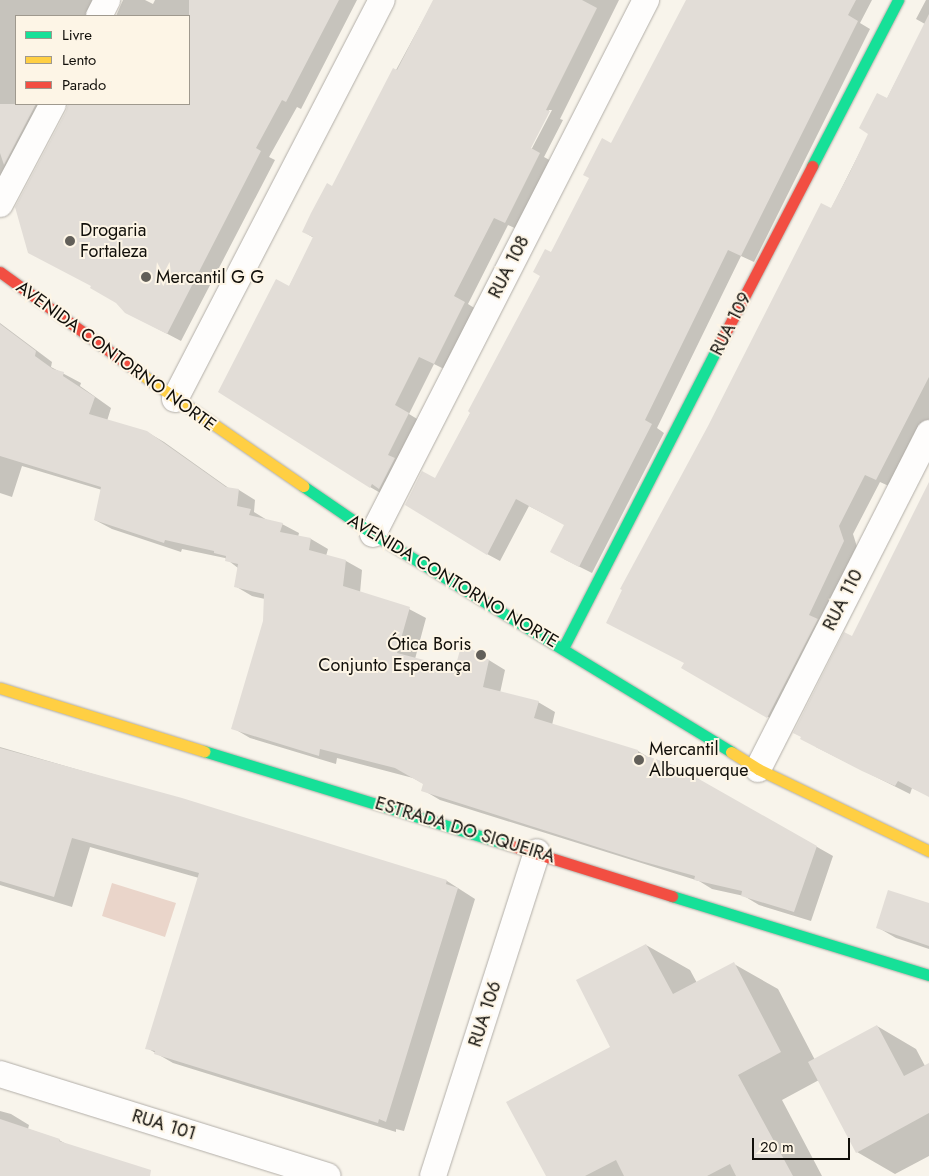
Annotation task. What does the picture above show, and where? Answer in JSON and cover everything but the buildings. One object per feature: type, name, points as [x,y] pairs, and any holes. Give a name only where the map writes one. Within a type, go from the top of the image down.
[{"type":"street","points":[[100,15],[107,0]]},
{"type":"street","points":[[175,400],[382,0]]},
{"type":"street","name":"RUA 108","points":[[373,534],[646,0]]},
{"type":"street","name":"RUA 109","points":[[563,648],[898,0]]},
{"type":"street","points":[[0,204],[52,105]]},
{"type":"street","name":"AVENIDA CONTORNO NORTE","points":[[0,272],[175,400],[373,534],[563,648],[758,769],[929,852]]},
{"type":"street","name":"RUA 110","points":[[758,769],[929,433]]},
{"type":"street","name":"ESTRADA DO SIQUEIRA","points":[[0,688],[537,852],[929,975]]},
{"type":"street","name":"RUA 106","points":[[433,1176],[537,852]]},
{"type":"street","name":"RUA 101","points":[[0,1074],[328,1176]]},
{"type":"shaded area","points":[[112,883],[176,903],[165,937],[102,916]]},
{"type":"traffic: fast","points":[[812,166],[898,0]]},
{"type":"traffic: fast","points":[[563,648],[719,345]]},
{"type":"traffic: fast","points":[[303,486],[373,534],[731,752]]},
{"type":"traffic: fast","points":[[204,751],[509,845]]},
{"type":"traffic: fast","points":[[672,896],[929,975]]},
{"type":"traffic: slow","points":[[138,372],[303,486]]},
{"type":"traffic: slow","points":[[0,688],[204,751]]},
{"type":"traffic: slow","points":[[731,752],[758,769],[929,851]]},
{"type":"traffic: jam","points":[[719,345],[812,166]]},
{"type":"traffic: jam","points":[[0,272],[138,372]]},
{"type":"traffic: jam","points":[[509,845],[672,896]]},
{"type":"place","name":"Drogaria Fortaleza","points":[[70,241]]},
{"type":"place","name":"Mercantil G G","points":[[146,277]]},
{"type":"place","name":"Ótica Boris Conjunto Esperança","points":[[481,655]]},
{"type":"place","name":"Mercantil Albuquerque","points":[[639,760]]}]
